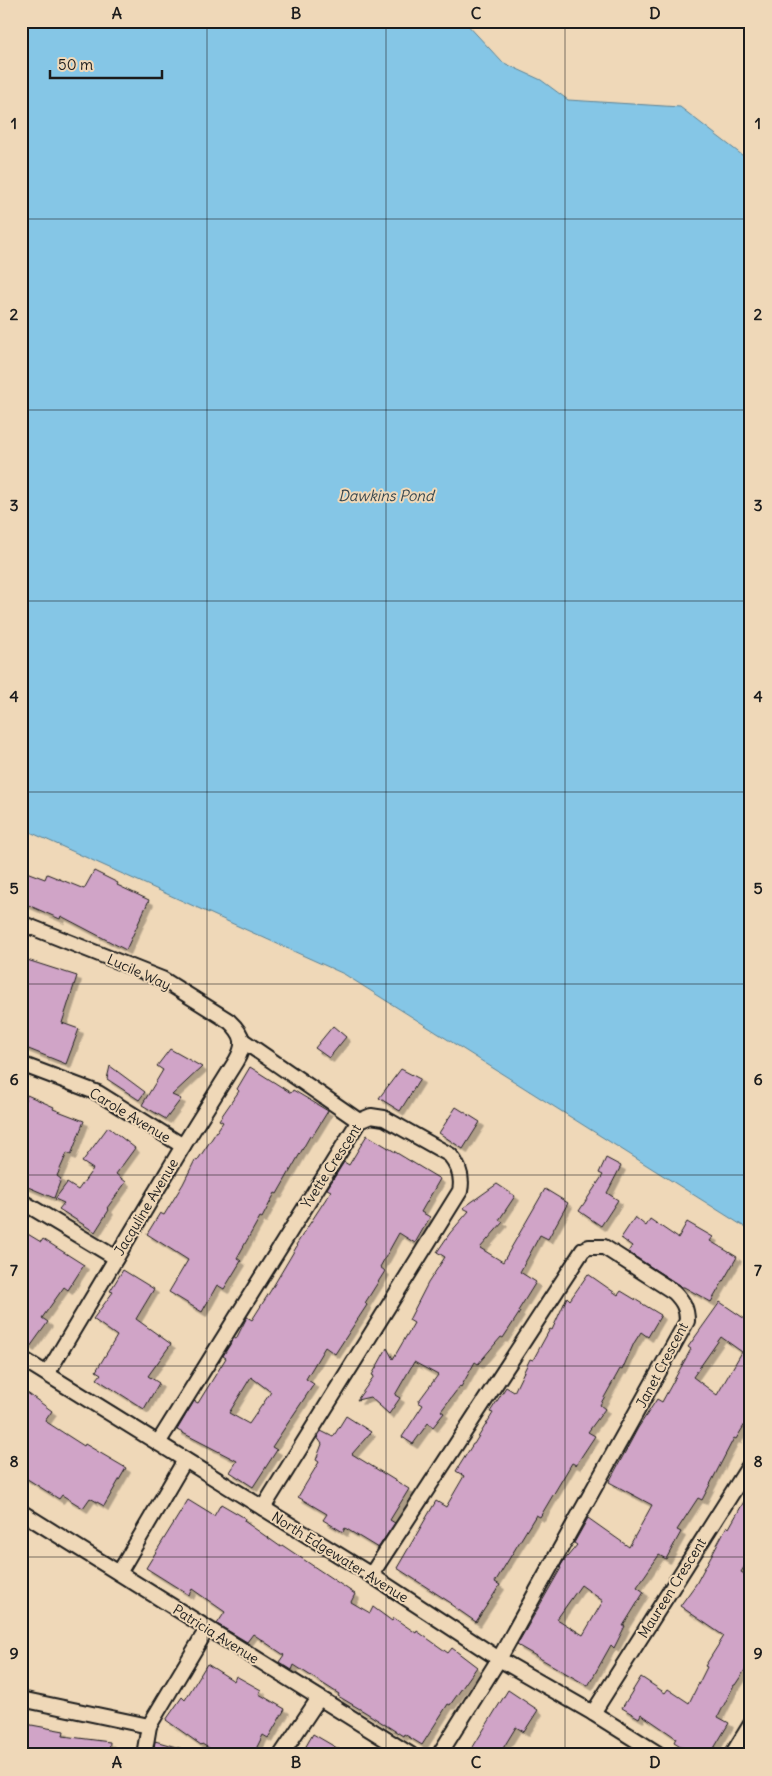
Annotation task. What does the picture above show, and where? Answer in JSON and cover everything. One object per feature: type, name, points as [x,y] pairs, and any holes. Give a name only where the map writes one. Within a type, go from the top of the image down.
[{"type":"street","name":"Lucile Way","points":[[21,923],[162,980],[229,1021],[238,1030],[242,1040],[359,1121]]},
{"type":"street","name":"Jacquline Avenue","points":[[47,1374],[182,1146],[242,1052],[242,1040]]},
{"type":"street","name":"Carole Avenue","points":[[21,1064],[98,1093],[182,1146]]},
{"type":"street","name":"Yvette Crescent","points":[[158,1443],[359,1121],[371,1116],[384,1118],[450,1155],[457,1163],[460,1173],[460,1191],[263,1508]]},
{"type":"street","points":[[21,1201],[116,1258]]},
{"type":"street","name":"Janet Crescent","points":[[371,1575],[583,1250],[589,1247],[604,1247],[674,1292],[685,1305],[687,1321],[499,1659],[439,1755]]},
{"type":"street","name":"North Edgewater Avenue","points":[[21,1358],[371,1575],[499,1659],[593,1713],[660,1755]]},
{"type":"street","points":[[118,1573],[185,1460]]},
{"type":"street","name":"Maureen Crescent","points":[[593,1713],[751,1464]]},
{"type":"street","name":"Patricia Avenue","points":[[21,1512],[411,1755]]},
{"type":"street","points":[[144,1755],[149,1726],[207,1628]]},
{"type":"street","points":[[281,1755],[319,1698]]},
{"type":"street","points":[[21,1699],[149,1726]]},
{"type":"street","points":[[732,1755],[751,1724]]},
{"type":"water","name":"Dawkins Pond","points":[[21,21],[464,21],[502,62],[541,80],[568,100],[680,107],[751,162],[751,1231],[344,974],[21,828]]},
{"type":"building","points":[[21,870],[45,879],[47,874],[84,889],[94,871],[118,883],[117,885],[149,900],[126,950],[61,916],[60,919],[21,902]]},
{"type":"building","points":[[21,958],[77,976],[62,1023],[79,1029],[66,1064],[21,1046]]},
{"type":"building","points":[[333,1026],[346,1037],[329,1058],[315,1048]]},
{"type":"building","points":[[170,1049],[202,1067],[172,1095],[181,1099],[166,1119],[142,1105],[163,1070],[157,1066]]},
{"type":"building","points":[[110,1066],[145,1092],[139,1100],[107,1079]]},
{"type":"building","points":[[250,1067],[291,1093],[293,1090],[328,1111],[312,1137],[310,1136],[262,1218],[260,1217],[237,1258],[241,1261],[224,1289],[217,1285],[202,1312],[169,1292],[188,1260],[147,1234],[160,1213],[164,1215],[195,1160],[197,1161],[223,1122],[219,1120],[239,1091],[237,1089]]},
{"type":"building","points":[[401,1069],[420,1079],[400,1111],[379,1098]]},
{"type":"building","points":[[27,1095],[54,1107],[53,1109],[84,1121],[71,1155],[67,1153],[57,1176],[61,1179],[54,1198],[21,1184],[21,1109]]},
{"type":"building","points":[[456,1107],[480,1122],[463,1149],[439,1133]]},
{"type":"building","points":[[108,1127],[135,1148],[116,1174],[126,1182],[107,1208],[109,1210],[95,1232],[59,1209],[64,1203],[55,1199],[67,1183],[78,1190],[93,1169],[82,1162]]},
{"type":"building","points":[[367,1135],[440,1179],[421,1212],[430,1217],[415,1243],[399,1233],[380,1267],[385,1271],[365,1303],[367,1305],[335,1354],[325,1347],[306,1379],[314,1384],[272,1447],[277,1450],[253,1487],[230,1472],[237,1461],[177,1430],[194,1401],[198,1403],[226,1358],[223,1356],[234,1338],[236,1339],[247,1317],[252,1320],[271,1290],[296,1245],[331,1191],[327,1189],[344,1162],[349,1165]],"holes":[[[251,1377],[271,1392],[249,1424],[229,1413]]]},
{"type":"building","points":[[606,1158],[621,1166],[607,1193],[618,1200],[601,1226],[579,1211],[603,1175],[599,1173]]},
{"type":"building","points":[[497,1184],[515,1196],[499,1220],[503,1222],[480,1248],[503,1262],[545,1189],[568,1203],[548,1239],[540,1235],[520,1272],[536,1282],[518,1311],[520,1312],[503,1338],[501,1337],[478,1364],[475,1362],[461,1387],[441,1411],[444,1413],[433,1427],[428,1423],[413,1444],[402,1437],[423,1405],[418,1402],[438,1375],[414,1362],[395,1395],[400,1398],[389,1414],[370,1397],[357,1400],[374,1376],[372,1375],[387,1348],[393,1359],[414,1323],[409,1320],[428,1283],[445,1257],[437,1252],[469,1211],[463,1208]]},
{"type":"building","points":[[635,1217],[646,1226],[650,1219],[678,1238],[687,1222],[713,1237],[710,1241],[737,1257],[711,1302],[682,1287],[628,1252],[632,1246],[621,1238]]},
{"type":"building","points":[[21,1233],[26,1233],[41,1242],[43,1239],[84,1265],[68,1290],[64,1287],[42,1318],[48,1322],[30,1347],[21,1341]]},
{"type":"building","points":[[123,1270],[154,1289],[136,1319],[171,1344],[148,1376],[159,1383],[144,1409],[97,1379],[101,1374],[96,1371],[117,1336],[93,1319],[113,1292],[110,1291]]},
{"type":"building","points":[[588,1274],[618,1295],[621,1291],[661,1315],[648,1337],[641,1332],[634,1343],[622,1370],[620,1369],[600,1405],[605,1409],[588,1432],[595,1436],[576,1465],[572,1463],[540,1517],[536,1515],[495,1582],[500,1585],[476,1622],[451,1603],[397,1568],[436,1501],[446,1507],[464,1476],[456,1471],[493,1413],[490,1412],[506,1387],[514,1392],[530,1359],[533,1360],[550,1329],[552,1330],[567,1297],[570,1300]]},
{"type":"building","points":[[720,1302],[751,1323],[751,1414],[736,1439],[734,1438],[702,1500],[698,1498],[677,1530],[681,1532],[666,1559],[659,1555],[637,1587],[644,1592],[623,1626],[625,1626],[614,1648],[611,1645],[588,1686],[517,1645],[563,1562],[577,1545],[574,1543],[588,1518],[629,1547],[652,1505],[609,1482],[638,1428],[657,1399],[662,1402],[691,1349],[688,1347]],"holes":[[[721,1337],[742,1352],[717,1395],[693,1377]],[[581,1585],[603,1601],[583,1635],[557,1619]]]},
{"type":"building","points":[[26,1392],[52,1411],[45,1421],[84,1446],[85,1444],[126,1468],[104,1506],[90,1498],[83,1508],[62,1495],[59,1499],[21,1475],[21,1400]]},
{"type":"building","points":[[346,1416],[371,1432],[352,1454],[409,1489],[390,1520],[395,1523],[378,1548],[345,1528],[343,1532],[323,1520],[327,1514],[298,1497],[319,1462],[316,1460],[322,1444],[317,1437],[321,1431],[333,1437]]},
{"type":"building","points":[[751,1489],[751,1556],[741,1572],[751,1578],[751,1661],[734,1685],[718,1717],[729,1723],[710,1755],[695,1755],[674,1742],[676,1738],[641,1714],[639,1718],[622,1708],[641,1677],[665,1693],[668,1689],[689,1703],[707,1667],[705,1666],[724,1636],[680,1606],[696,1584],[727,1526],[729,1528]]},
{"type":"building","points":[[188,1500],[214,1516],[221,1504],[245,1518],[244,1521],[281,1547],[282,1545],[355,1594],[351,1602],[370,1613],[373,1607],[392,1621],[394,1618],[416,1633],[417,1631],[448,1653],[452,1648],[477,1667],[450,1705],[448,1704],[422,1745],[404,1734],[403,1736],[338,1696],[339,1694],[294,1665],[292,1670],[279,1662],[284,1655],[253,1634],[247,1642],[217,1624],[225,1612],[192,1589],[189,1595],[146,1568]]},
{"type":"building","points":[[207,1664],[234,1681],[236,1676],[261,1690],[259,1694],[285,1709],[268,1738],[263,1735],[253,1755],[221,1755],[201,1745],[166,1720],[182,1697],[185,1700]]},
{"type":"building","points":[[508,1690],[538,1710],[524,1732],[516,1727],[499,1755],[468,1755]]},
{"type":"building","points":[[26,1724],[64,1731],[63,1736],[110,1742],[109,1755],[51,1755],[37,1752],[36,1755],[33,1755],[21,1753]]},
{"type":"building","points":[[313,1734],[349,1755],[301,1755]]},
{"type":"building","points":[[155,1741],[190,1751],[190,1755],[153,1755]]}]
